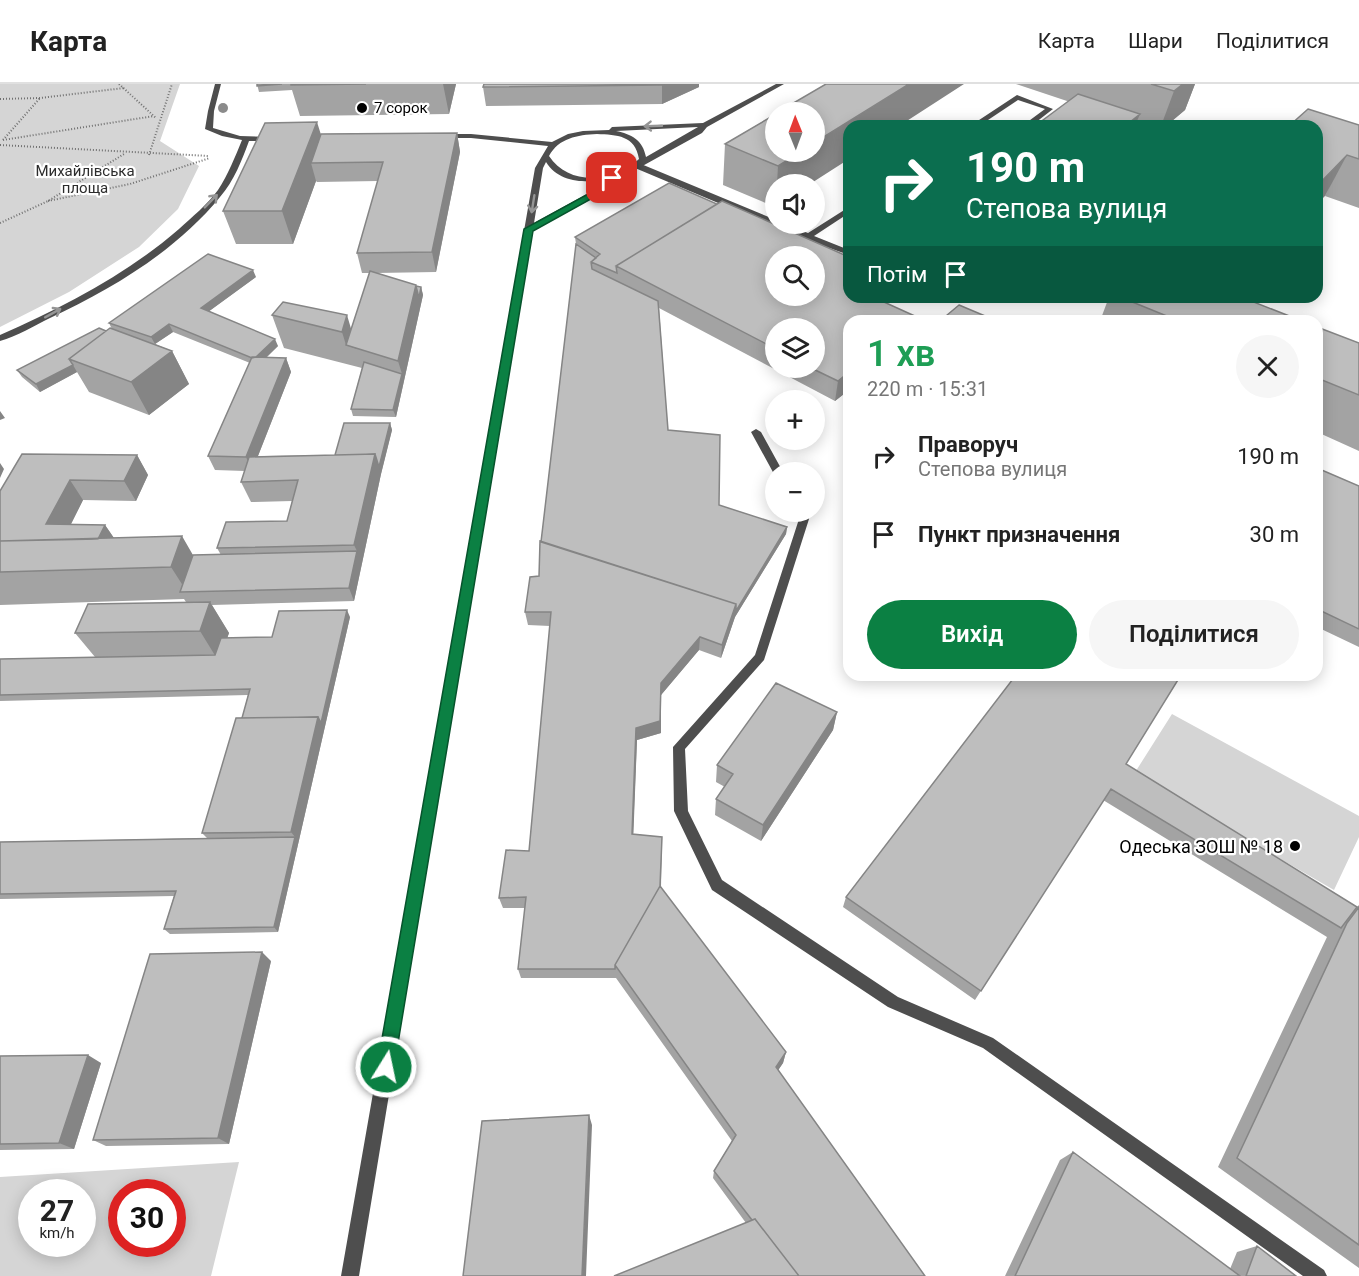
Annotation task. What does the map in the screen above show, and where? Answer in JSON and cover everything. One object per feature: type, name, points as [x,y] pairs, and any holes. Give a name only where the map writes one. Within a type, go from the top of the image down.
[{"type":"street","points":[[218,84],[208,129],[225,136],[246,139],[281,139]]},
{"type":"street","points":[[546,157],[555,170],[564,175],[591,180],[612,178],[630,171],[699,131],[704,125],[780,84]]},
{"type":"street","points":[[983,120],[1017,97],[1050,109],[1034,120]]},
{"type":"street","points":[[350,1276],[539,168],[546,157],[547,150],[553,144],[573,134],[620,127],[704,125]]},
{"type":"street","points":[[603,131],[624,135],[641,145],[644,152],[639,164]]},
{"type":"street","points":[[435,136],[471,136],[553,144]]},
{"type":"street","points":[[0,338],[38,322],[101,287],[152,254],[218,195],[246,139]]},
{"type":"street","points":[[639,164],[843,251]]},
{"type":"street","points":[[529,229],[606,187],[612,178]]},
{"type":"street","points":[[807,237],[843,213]]},
{"type":"street","points":[[756,432],[772,462]]},
{"type":"street","points":[[803,522],[760,657],[679,747],[681,811],[717,885],[893,1002],[988,1043],[1318,1276]]},
{"type":"path","points":[[118,84],[158,121]]},
{"type":"path","points":[[149,155],[158,121],[172,84]]},
{"type":"path","points":[[0,99],[40,98],[124,88]]},
{"type":"path","points":[[0,144],[40,98]]},
{"type":"path","points":[[3,140],[154,117]]},
{"type":"path","points":[[0,144],[149,155],[214,156],[160,177],[90,194],[48,201]]},
{"type":"path","points":[[0,223],[48,201],[125,153]]},
{"type":"green space","name":"Михайлівська площа","points":[[0,84],[180,84],[160,141],[199,166],[178,209],[139,247],[69,292],[0,327]]},
{"type":"green space","points":[[1172,714],[1359,816],[1359,837],[1334,890],[1134,774]]},
{"type":"green space","points":[[239,1162],[211,1276],[0,1276],[0,1177]]},
{"type":"building","points":[[257,84],[282,84],[257,86]]},
{"type":"building","points":[[291,84],[366,84],[291,85]]},
{"type":"building","points":[[484,84],[664,84],[483,87]]},
{"type":"building","points":[[826,84],[909,84],[851,120],[843,120],[843,125],[825,136],[825,102],[795,102]]},
{"type":"building","points":[[1151,84],[1183,84],[1174,91]]},
{"type":"building","points":[[1078,94],[1140,114],[1132,120],[1043,120]]},
{"type":"building","points":[[1308,109],[1359,125],[1359,159],[1347,155],[1323,180],[1323,120],[1296,120]]},
{"type":"building","points":[[765,120],[765,161],[725,144]]},
{"type":"building","points":[[317,122],[282,211],[223,211],[265,123]]},
{"type":"building","points":[[457,133],[432,252],[357,253],[383,162],[311,163],[321,134]]},
{"type":"building","points":[[768,162],[785,162],[778,166]]},
{"type":"building","points":[[669,183],[717,204],[616,266],[617,273],[591,262],[600,254],[575,237]]},
{"type":"building","points":[[722,201],[765,220],[765,234],[797,234],[824,246],[765,246],[765,306],[825,306],[825,246],[843,254],[843,303],[886,303],[913,315],[843,315],[843,377],[838,381],[825,375],[825,318],[765,318],[765,343],[616,266]]},
{"type":"building","points":[[576,244],[596,258],[591,262],[592,269],[658,301],[668,430],[720,435],[719,505],[765,520],[765,522],[787,527],[736,611],[736,604],[541,542]]},
{"type":"building","points":[[208,254],[253,270],[201,308],[275,339],[256,357],[252,358],[169,324],[151,337],[109,323]]},
{"type":"building","points":[[370,271],[416,285],[398,361],[346,345]]},
{"type":"building","points":[[416,286],[421,287],[419,298]]},
{"type":"building","points":[[283,302],[347,315],[342,332],[272,315]]},
{"type":"building","points":[[1135,303],[1256,303],[1287,315],[1164,315]]},
{"type":"building","points":[[959,305],[983,315],[947,315]]},
{"type":"building","points":[[99,328],[106,331],[69,359],[73,365],[36,384],[17,370]]},
{"type":"building","points":[[110,328],[172,351],[131,382],[69,359]]},
{"type":"building","points":[[1323,329],[1359,343],[1359,395],[1323,380]]},
{"type":"building","points":[[252,357],[286,358],[246,457],[208,456]]},
{"type":"building","points":[[364,362],[402,374],[393,410],[351,409]]},
{"type":"building","points":[[344,423],[390,423],[379,467],[375,454],[335,455]]},
{"type":"building","points":[[22,454],[137,455],[124,481],[70,480],[46,524],[105,525],[98,539],[0,541],[0,491]]},
{"type":"building","points":[[375,454],[354,545],[217,548],[226,522],[287,521],[298,480],[241,482],[249,457]]},
{"type":"building","points":[[1323,471],[1359,486],[1359,629],[1323,612]]},
{"type":"building","points":[[182,536],[171,567],[0,572],[0,541]]},
{"type":"building","points":[[540,541],[736,604],[722,645],[700,637],[661,683],[660,721],[636,728],[632,834],[662,837],[660,886],[615,965],[615,969],[518,969],[526,897],[499,898],[506,850],[529,851],[551,612],[525,612],[530,577],[539,576]]},
{"type":"building","points":[[357,551],[349,588],[180,592],[193,555]]},
{"type":"building","points":[[210,602],[200,631],[75,633],[88,604]]},
{"type":"building","points":[[347,610],[321,723],[318,717],[242,718],[250,689],[0,695],[0,659],[215,655],[221,638],[272,637],[279,611]]},
{"type":"building","points":[[1011,681],[1177,681],[1126,764],[1357,907],[1341,928],[1111,789],[981,991],[846,897]]},
{"type":"building","points":[[776,683],[837,712],[763,825],[716,799],[733,774],[717,765]]},
{"type":"building","points":[[318,717],[291,832],[202,833],[236,718]]},
{"type":"building","points":[[295,837],[274,927],[164,929],[176,891],[0,894],[0,842]]},
{"type":"building","points":[[660,886],[786,1052],[776,1067],[925,1276],[799,1276],[714,1171],[736,1135],[615,965]]},
{"type":"building","points":[[1359,907],[1359,1245],[1237,1158],[1347,923]]},
{"type":"building","points":[[262,952],[218,1138],[93,1140],[150,954]]},
{"type":"building","points":[[88,1055],[59,1143],[0,1144],[0,1056]]},
{"type":"building","points":[[589,1115],[582,1276],[463,1276],[482,1121]]},
{"type":"building","points":[[1073,1152],[1240,1276],[1015,1276]]},
{"type":"building","points":[[755,1219],[799,1276],[614,1276]]},
{"type":"building","points":[[1257,1246],[1296,1276],[1246,1276]]},
{"type":"place","name":"7 сорок","points":[[362,108]]},
{"type":"place","name":"Одеська ЗОШ № 18","points":[[1295,846]]},
{"type":"route","points":[[386,1067],[529,229],[606,187],[612,178]]}]
